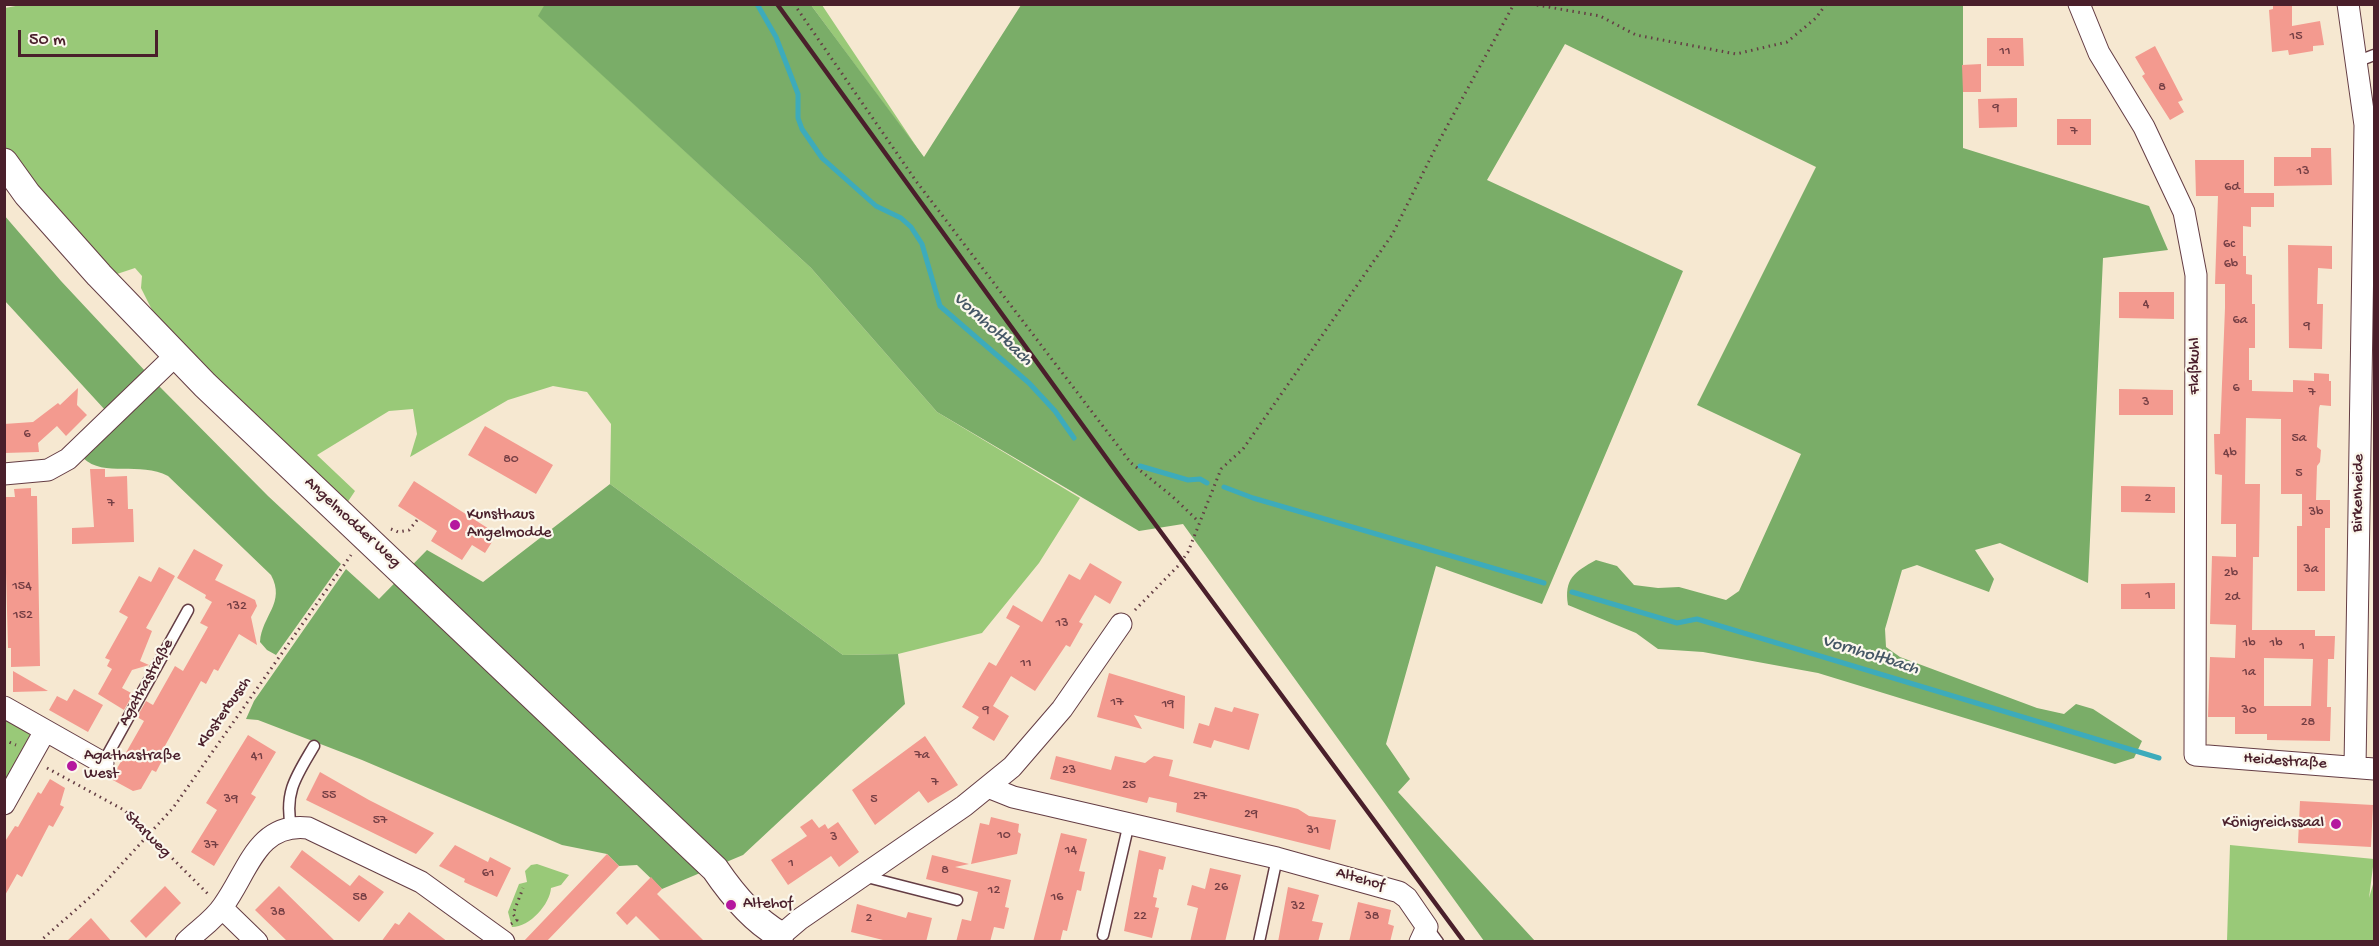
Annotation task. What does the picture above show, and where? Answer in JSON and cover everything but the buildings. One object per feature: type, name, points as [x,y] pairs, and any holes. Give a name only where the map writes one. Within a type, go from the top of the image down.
[{"type":"street","name":"Flaßkuhl","points":[[2079,4],[2099,53],[2144,128],[2184,212],[2196,274],[2195,755]]},
{"type":"street","name":"Birkenheide","points":[[2348,4],[2365,58],[2365,768]]},
{"type":"street","name":"Angelmodder Weg","points":[[4,162],[27,194],[92,267],[176,355],[377,533],[716,869],[749,889],[772,914],[779,939]]},
{"type":"street","points":[[4,474],[48,470],[68,459],[176,355]]},
{"type":"street","points":[[779,939],[988,787],[1012,767],[1062,709],[1121,624]]},
{"type":"street","name":"Agathastraße","points":[[4,707],[103,763]]},
{"type":"street","points":[[4,804],[45,731]]},
{"type":"street","name":"Heidestraße","points":[[2195,755],[2365,768]]},
{"type":"street","name":"Altehof","points":[[988,787],[1013,797],[1277,858],[1399,892],[1407,898],[1428,937]]},
{"type":"street","points":[[186,942],[222,908],[263,842],[280,830],[291,826],[308,828],[421,882],[502,939]]},
{"type":"street","points":[[222,908],[257,942]]},
{"type":"lane","name":"Agathastraße","points":[[103,763],[188,610]]},
{"type":"lane","points":[[291,826],[287,807],[290,792],[314,746]]},
{"type":"lane","points":[[1103,935],[1129,823]]},
{"type":"lane","points":[[1259,942],[1277,858]]},
{"type":"lane","points":[[863,876],[957,900]]},
{"type":"path","points":[[794,4],[916,181],[1124,454],[1198,521]]},
{"type":"path","points":[[1121,624],[1183,560],[1221,470],[1243,448],[1392,235],[1439,141],[1514,4]]},
{"type":"path","points":[[1531,4],[1600,16],[1636,35],[1736,54],[1787,42],[1816,18],[1826,4]]},
{"type":"path","points":[[377,533],[409,530],[418,519]]},
{"type":"path","name":"Klosterbusch","points":[[39,942],[96,892],[173,808],[352,554],[377,533]]},
{"type":"path","name":"Starweg","points":[[30,759],[124,810],[222,908]]},
{"type":"path","points":[[502,939],[516,921],[513,914],[523,888]]},
{"type":"green space","points":[[26,4],[545,5],[539,16],[811,268],[937,412],[1080,498],[1039,563],[982,633],[898,654],[843,655],[610,484],[611,424],[587,392],[553,386],[508,400],[410,457],[417,434],[413,409],[389,411],[317,455],[355,491],[347,503],[261,424],[153,312],[141,288],[142,276],[135,268],[117,274],[44,203],[5,146],[5,8]]},
{"type":"green space","points":[[545,4],[811,5],[924,157],[1021,5],[1963,5],[1963,148],[2149,206],[2168,250],[2103,258],[2088,583],[2000,543],[1975,550],[1994,579],[1989,592],[1917,565],[1902,570],[1885,629],[1886,647],[1900,657],[2037,708],[2064,714],[2076,704],[2093,709],[2142,741],[2134,758],[2115,764],[1818,673],[1703,652],[1658,649],[1636,633],[1568,605],[1569,582],[1572,577],[1596,560],[1617,566],[1634,585],[1658,588],[1679,587],[1726,600],[1739,591],[1801,454],[1697,405],[1816,167],[1565,44],[1487,180],[1683,271],[1542,604],[1436,566],[1386,744],[1410,779],[1398,792],[1535,941],[1484,941],[1183,524],[1139,531],[937,412],[811,268],[538,16]]},
{"type":"green space","points":[[811,5],[822,5],[924,158]]},
{"type":"green space","points":[[4,215],[61,281],[147,373],[106,411],[5,301]]},
{"type":"green space","points":[[159,386],[268,496],[341,564],[276,655],[260,642],[275,601],[275,585],[271,575],[168,476],[146,470],[101,467],[83,458]]},
{"type":"green space","points":[[610,484],[843,655],[898,654],[905,704],[743,855],[662,889],[637,865],[619,866],[607,854],[562,845],[362,760],[258,720],[246,719],[254,701],[346,569],[379,599],[427,550],[483,582]]},
{"type":"green space","points":[[5,719],[31,733],[5,782]]},
{"type":"green space","points":[[2230,845],[2374,859],[2369,898],[2374,881],[2374,941],[2227,941]]},
{"type":"green space","points":[[537,864],[569,875],[561,885],[551,888],[547,901],[538,914],[526,923],[512,927],[508,912],[519,884],[527,882],[525,871],[531,865]]},
{"type":"waterway","name":"Vornholtbach","points":[[757,4],[776,37],[798,94],[798,118],[802,129],[822,158],[876,206],[901,218],[911,227],[922,244],[940,306],[1029,383],[1055,411],[1074,438]]},
{"type":"waterway","name":"Vornholtbach","points":[[1140,466],[1188,480],[1200,479],[1207,483]]},
{"type":"waterway","name":"Vornholtbach","points":[[1224,487],[1253,498],[1544,583]]},
{"type":"waterway","name":"Vornholtbach","points":[[1572,592],[1677,623],[1697,619],[2159,758]]},
{"type":"railway","points":[[777,4],[1118,474],[1464,942]]},
{"type":"place","name":"Kunsthaus Angelmodde","points":[[455,525]]},
{"type":"place","name":"Agathastraße West","points":[[72,766]]},
{"type":"place","name":"Königreichssaal","points":[[2336,824]]},
{"type":"place","name":"Altehof","points":[[731,905]]}]
